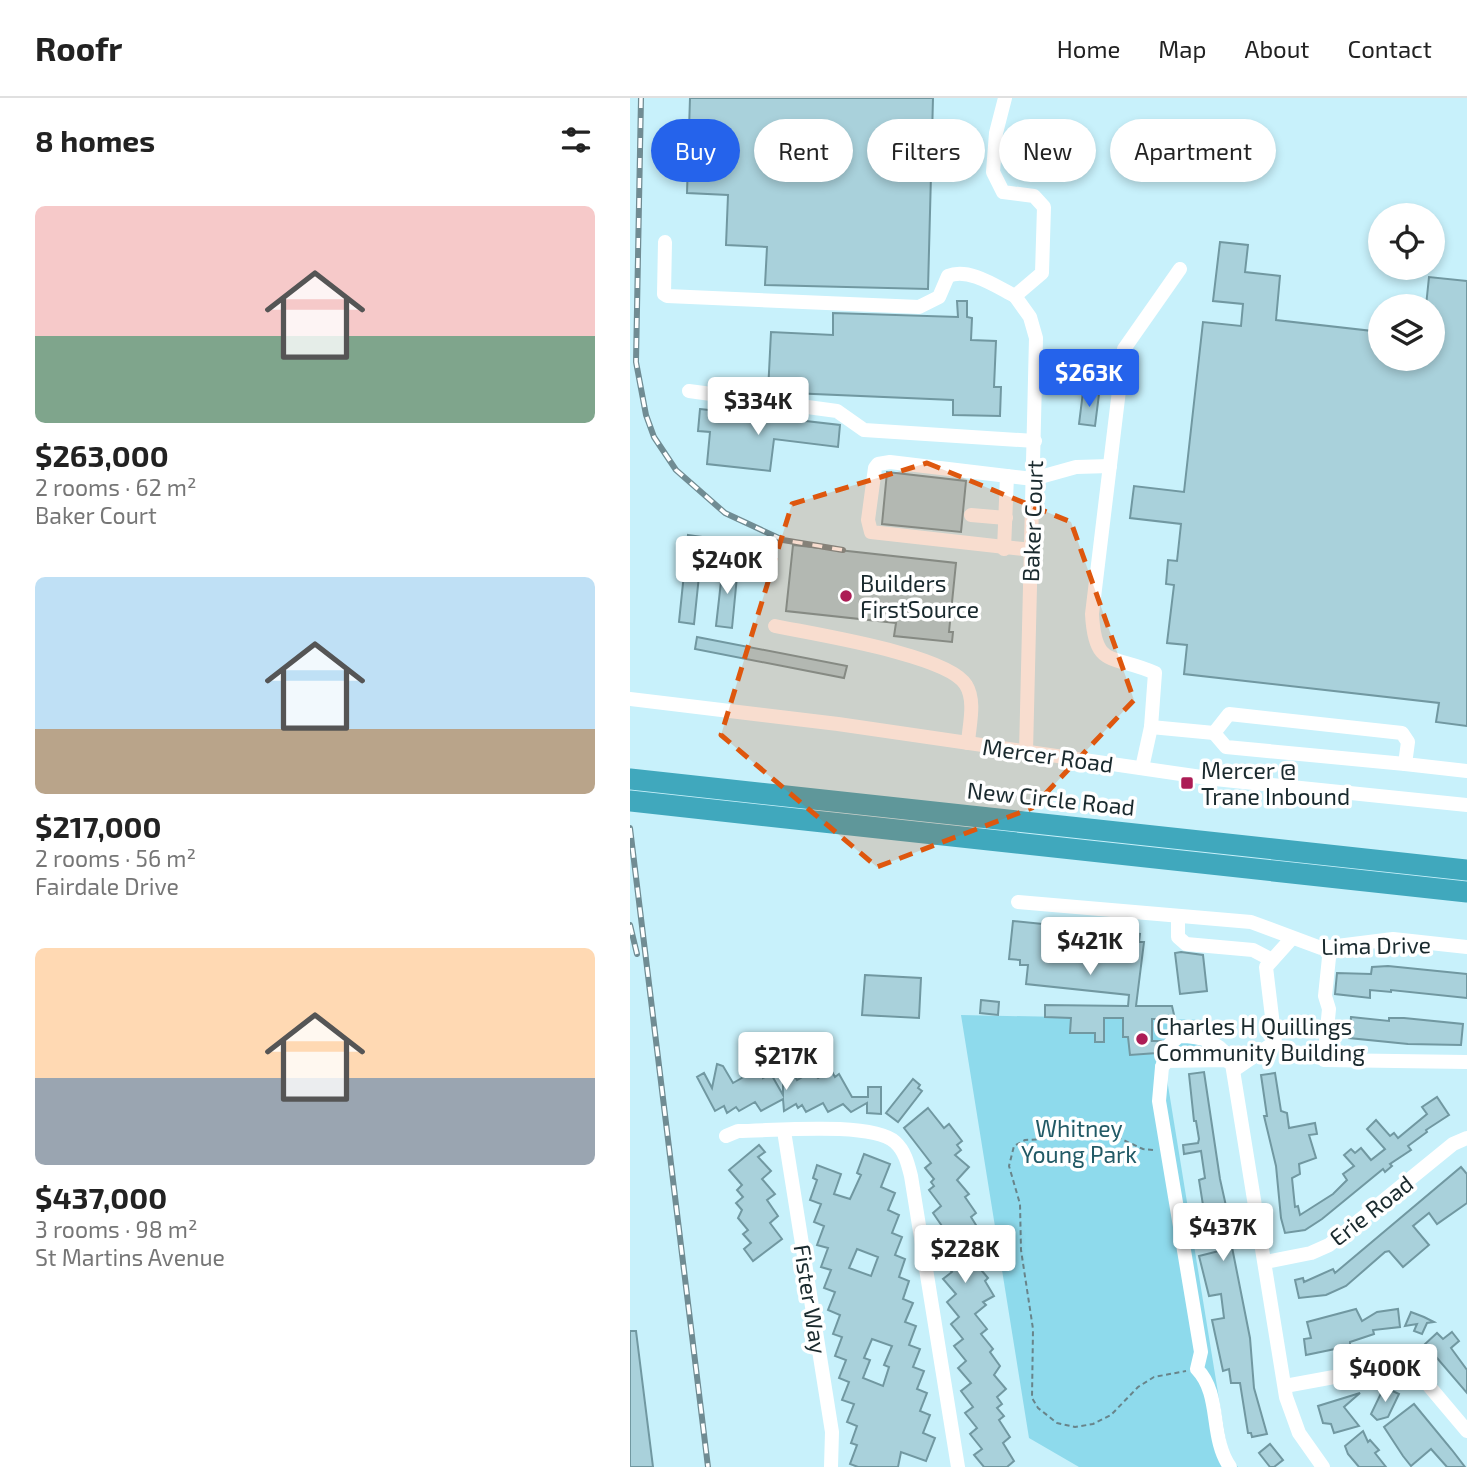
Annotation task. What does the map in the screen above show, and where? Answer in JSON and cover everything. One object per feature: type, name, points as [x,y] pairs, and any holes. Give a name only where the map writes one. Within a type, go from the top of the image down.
[{"type":"highway","name":"New Circle Road","points":[[630,779],[1467,870]]},
{"type":"highway","points":[[630,801],[1467,891]]},
{"type":"street","points":[[665,242],[664,294],[667,296],[919,307],[939,297],[948,276],[954,274],[980,278],[1015,296],[1042,273],[1044,208],[1034,196],[1003,191],[993,172],[996,133],[1005,98]]},
{"type":"street","points":[[1142,768],[1151,727],[1155,673],[1104,656],[1094,642],[1092,614],[1124,349],[1180,269]]},
{"type":"street","name":"Baker Court","points":[[1015,296],[1030,317],[1036,338],[1026,752]]},
{"type":"street","points":[[689,391],[836,411],[863,430],[1035,441]]},
{"type":"street","points":[[1032,550],[877,534],[868,527],[875,468],[882,462],[1033,479],[1076,467],[1110,466]]},
{"type":"street","points":[[1004,549],[1007,476]]},
{"type":"street","points":[[971,515],[1006,518]]},
{"type":"street","points":[[775,626],[883,650],[954,671],[970,693],[968,743]]},
{"type":"street","name":"Mercer Road","points":[[630,699],[1142,768],[1467,805]]},
{"type":"street","points":[[1214,733],[1229,714],[1402,733],[1408,742],[1405,764]]},
{"type":"street","points":[[1151,727],[1214,733],[1226,747],[1467,771]]},
{"type":"street","name":"Lima Drive","points":[[1018,902],[1251,922],[1321,948],[1393,939],[1467,947]]},
{"type":"street","points":[[1171,915],[1178,937],[1186,944],[1253,950],[1272,960]]},
{"type":"street","points":[[1233,1067],[1275,1042],[1265,975],[1272,960],[1292,937]]},
{"type":"street","points":[[1330,948],[1325,996],[1329,1009],[1324,1060],[1467,1062]]},
{"type":"street","points":[[1230,1467],[1221,1454],[1209,1380],[1197,1369],[1200,1352],[1160,1101],[1162,1067],[1170,1044],[1179,1036],[1199,1036],[1206,1039],[1227,1053],[1233,1067],[1290,1413],[1298,1433],[1323,1467]]},
{"type":"street","points":[[1162,1067],[1167,1061],[1225,1060],[1233,1067]]},
{"type":"street","name":"Fister Way","points":[[784,1130],[832,1432],[831,1467]]},
{"type":"street","points":[[726,1136],[738,1131],[873,1132],[895,1142],[906,1158],[958,1467]]},
{"type":"street","name":"Erie Road","points":[[1266,1262],[1329,1245],[1453,1144],[1467,1138]]},
{"type":"street","points":[[1285,1386],[1334,1377],[1397,1355],[1408,1361],[1467,1431]]},
{"type":"path","points":[[1167,1147],[1143,1149],[1119,1138],[1102,1136],[1025,1140],[1014,1146],[1009,1166],[1020,1204],[1021,1250],[1033,1329],[1032,1398],[1045,1416],[1058,1423],[1075,1427],[1093,1424],[1111,1415],[1139,1387],[1154,1377],[1197,1369]]},
{"type":"highlighted area","points":[[927,463],[1071,522],[1134,700],[1032,808],[877,867],[721,735],[792,504]]},
{"type":"green space","name":"Whitney Young Park","points":[[961,1015],[1209,1020],[1211,1038],[1240,1056],[1241,1064],[1165,1067],[1228,1454],[1238,1467],[1079,1467],[1029,1438]]},
{"type":"building","points":[[690,98],[933,98],[932,119],[867,119],[867,182],[931,182],[928,289],[765,285],[767,247],[726,245],[728,195],[687,193],[687,182],[740,182],[740,119],[689,119]]},
{"type":"building","points":[[1220,242],[1248,245],[1245,272],[1280,276],[1276,320],[1368,331],[1368,371],[1445,371],[1445,294],[1427,294],[1429,280],[1467,281],[1467,726],[1436,722],[1439,703],[1184,674],[1187,645],[1167,643],[1174,585],[1166,584],[1168,560],[1177,561],[1181,524],[1130,518],[1134,486],[1184,492],[1203,322],[1241,326],[1243,304],[1213,301]]},
{"type":"building","points":[[957,301],[967,301],[967,317],[972,318],[971,340],[996,341],[994,387],[1001,387],[1000,416],[953,415],[953,400],[768,392],[771,332],[833,335],[833,313],[958,317]]},
{"type":"building","points":[[1083,392],[1099,394],[1095,426],[1079,424]]},
{"type":"building","points":[[700,409],[840,425],[838,447],[774,439],[770,471],[707,464],[710,432],[698,431]]},
{"type":"building","points":[[887,472],[966,481],[961,532],[882,524]]},
{"type":"building","points":[[688,535],[703,537],[694,624],[679,622]]},
{"type":"building","points":[[793,545],[956,563],[949,632],[953,632],[952,642],[894,636],[896,623],[786,611]]},
{"type":"building","points":[[723,564],[738,566],[732,628],[716,626]]},
{"type":"building","points":[[697,637],[847,666],[844,678],[695,649]]},
{"type":"building","points":[[1013,921],[1140,934],[1139,942],[1144,942],[1136,1006],[1172,1006],[1175,1019],[1152,1019],[1152,1041],[1161,1041],[1157,1053],[1130,1055],[1128,1037],[1123,1037],[1123,1018],[1104,1018],[1104,1042],[1095,1042],[1095,1033],[1070,1033],[1071,1018],[1045,1017],[1045,1005],[1128,1006],[1129,995],[1026,984],[1028,965],[1020,965],[1020,960],[1009,959]]},
{"type":"building","points":[[1175,953],[1203,955],[1207,991],[1180,994]]},
{"type":"building","points":[[1388,966],[1467,974],[1467,998],[1391,990],[1370,990],[1370,998],[1335,994],[1337,973],[1371,974],[1372,967]]},
{"type":"building","points":[[865,975],[921,978],[919,1018],[862,1015]]},
{"type":"building","points":[[981,1000],[999,1002],[998,1015],[980,1013]]},
{"type":"building","points":[[1351,1017],[1389,1021],[1389,1018],[1404,1018],[1463,1024],[1461,1045],[1408,1044],[1349,1038]]},
{"type":"building","points":[[717,1064],[723,1066],[733,1083],[763,1066],[763,1078],[771,1074],[783,1095],[783,1081],[794,1074],[797,1080],[811,1072],[818,1078],[831,1070],[835,1077],[839,1074],[852,1097],[868,1097],[868,1087],[881,1087],[881,1114],[867,1113],[867,1103],[851,1112],[843,1104],[828,1112],[823,1103],[806,1112],[802,1105],[798,1108],[796,1104],[784,1111],[783,1099],[761,1111],[755,1102],[739,1111],[736,1107],[727,1113],[724,1106],[715,1111],[697,1077],[704,1073],[712,1088]]},
{"type":"building","points":[[1204,1072],[1220,1179],[1226,1206],[1229,1205],[1230,1215],[1226,1215],[1250,1338],[1254,1388],[1267,1434],[1252,1437],[1251,1433],[1248,1433],[1240,1383],[1231,1383],[1229,1369],[1223,1371],[1212,1320],[1224,1318],[1221,1294],[1209,1296],[1199,1256],[1219,1251],[1215,1228],[1198,1230],[1194,1206],[1203,1205],[1199,1180],[1205,1178],[1201,1151],[1184,1154],[1183,1145],[1198,1143],[1199,1139],[1194,1121],[1189,1074]]},
{"type":"building","points":[[1275,1073],[1281,1111],[1287,1113],[1289,1128],[1315,1123],[1317,1134],[1309,1135],[1316,1158],[1299,1164],[1300,1174],[1292,1178],[1295,1207],[1298,1206],[1300,1215],[1333,1194],[1347,1180],[1343,1174],[1354,1166],[1344,1155],[1351,1149],[1355,1153],[1361,1148],[1371,1160],[1385,1149],[1367,1129],[1376,1120],[1390,1136],[1394,1133],[1398,1138],[1427,1114],[1422,1107],[1437,1097],[1449,1115],[1408,1146],[1411,1150],[1390,1164],[1392,1166],[1385,1172],[1383,1169],[1322,1219],[1305,1230],[1285,1233],[1276,1166],[1264,1116],[1267,1116],[1261,1075]]},
{"type":"building","points":[[913,1079],[922,1091],[898,1122],[886,1113]]},
{"type":"building","points":[[928,1108],[944,1128],[949,1124],[962,1141],[957,1145],[961,1150],[955,1155],[969,1167],[957,1180],[969,1194],[965,1197],[976,1213],[971,1217],[981,1233],[967,1246],[985,1268],[982,1271],[988,1278],[985,1281],[994,1296],[983,1302],[986,1305],[975,1314],[987,1329],[981,1334],[993,1349],[990,1352],[1000,1366],[994,1375],[1006,1389],[997,1397],[1002,1404],[997,1408],[1004,1416],[999,1420],[1010,1437],[1003,1443],[1014,1461],[1007,1467],[984,1467],[974,1455],[982,1449],[970,1434],[977,1428],[965,1413],[973,1407],[961,1391],[971,1383],[958,1368],[966,1361],[954,1346],[963,1339],[951,1324],[959,1317],[947,1302],[956,1294],[943,1279],[952,1272],[939,1258],[948,1250],[936,1235],[944,1229],[933,1213],[941,1206],[929,1190],[934,1186],[931,1182],[934,1179],[925,1168],[931,1163],[904,1128]]},
{"type":"building","points":[[759,1145],[765,1152],[758,1157],[771,1171],[762,1179],[775,1194],[767,1200],[778,1216],[770,1223],[782,1239],[753,1261],[744,1249],[751,1243],[743,1234],[748,1230],[738,1218],[742,1210],[736,1203],[743,1197],[737,1190],[742,1185],[729,1170]]},
{"type":"building","points":[[864,1154],[890,1164],[881,1187],[895,1193],[888,1210],[899,1215],[892,1233],[902,1237],[895,1255],[905,1259],[899,1277],[909,1281],[903,1299],[913,1303],[905,1322],[916,1326],[909,1345],[920,1349],[913,1367],[924,1371],[917,1389],[927,1393],[920,1411],[930,1415],[923,1433],[935,1438],[926,1461],[901,1452],[898,1467],[858,1467],[850,1464],[857,1445],[851,1443],[857,1426],[847,1422],[854,1404],[842,1400],[849,1382],[839,1378],[846,1360],[835,1356],[842,1337],[833,1334],[840,1315],[828,1310],[835,1292],[824,1288],[831,1270],[821,1267],[828,1248],[817,1245],[824,1226],[814,1222],[821,1204],[810,1200],[817,1180],[813,1178],[817,1165],[841,1174],[834,1194],[850,1199],[861,1175],[857,1173]],"holes":[[[857,1249],[878,1257],[871,1276],[849,1268]],[[872,1339],[892,1346],[884,1365],[889,1367],[883,1386],[863,1378],[870,1360],[864,1358]]]},
{"type":"building","points":[[1461,1167],[1467,1174],[1467,1203],[1437,1224],[1429,1213],[1413,1226],[1429,1245],[1403,1267],[1389,1251],[1385,1252],[1346,1286],[1326,1295],[1299,1298],[1295,1280],[1303,1278],[1304,1282],[1333,1269],[1335,1273]]},
{"type":"building","points":[[1356,1309],[1362,1321],[1377,1312],[1398,1309],[1400,1327],[1373,1330],[1374,1334],[1350,1342],[1350,1349],[1341,1352],[1340,1348],[1306,1355],[1304,1339],[1311,1338],[1307,1322]]},
{"type":"building","points":[[1411,1312],[1434,1322],[1427,1323],[1422,1334],[1414,1331],[1417,1324],[1405,1326]]},
{"type":"building","points":[[630,1331],[636,1331],[653,1467],[630,1467]]},
{"type":"building","points":[[1452,1332],[1459,1341],[1451,1348],[1467,1370],[1467,1393],[1425,1344],[1437,1333],[1443,1339]]},
{"type":"building","points":[[1384,1387],[1399,1394],[1388,1417],[1377,1420],[1371,1414]]},
{"type":"building","points":[[1360,1393],[1344,1407],[1359,1426],[1334,1433],[1331,1424],[1323,1423],[1318,1406]]},
{"type":"building","points":[[1414,1404],[1465,1467],[1447,1467],[1431,1449],[1411,1466],[1384,1427]]},
{"type":"building","points":[[1363,1431],[1368,1442],[1370,1440],[1379,1450],[1375,1453],[1386,1467],[1359,1467],[1348,1454],[1345,1446]]},
{"type":"building","points":[[1270,1444],[1283,1460],[1274,1467],[1270,1467],[1259,1453]]},
{"type":"railway","points":[[641,98],[636,362],[646,415],[654,437],[676,470],[725,513],[783,540],[843,550]]},
{"type":"railway","points":[[630,828],[708,1467]]},
{"type":"railway","points":[[630,925],[637,954]]},
{"type":"place","name":"Builders FirstSource","points":[[846,596]]},
{"type":"place","name":"Mercer @ Trane Inbound","points":[[1187,783]]},
{"type":"place","name":"Charles H Quillings Community Building","points":[[1142,1039]]}]
